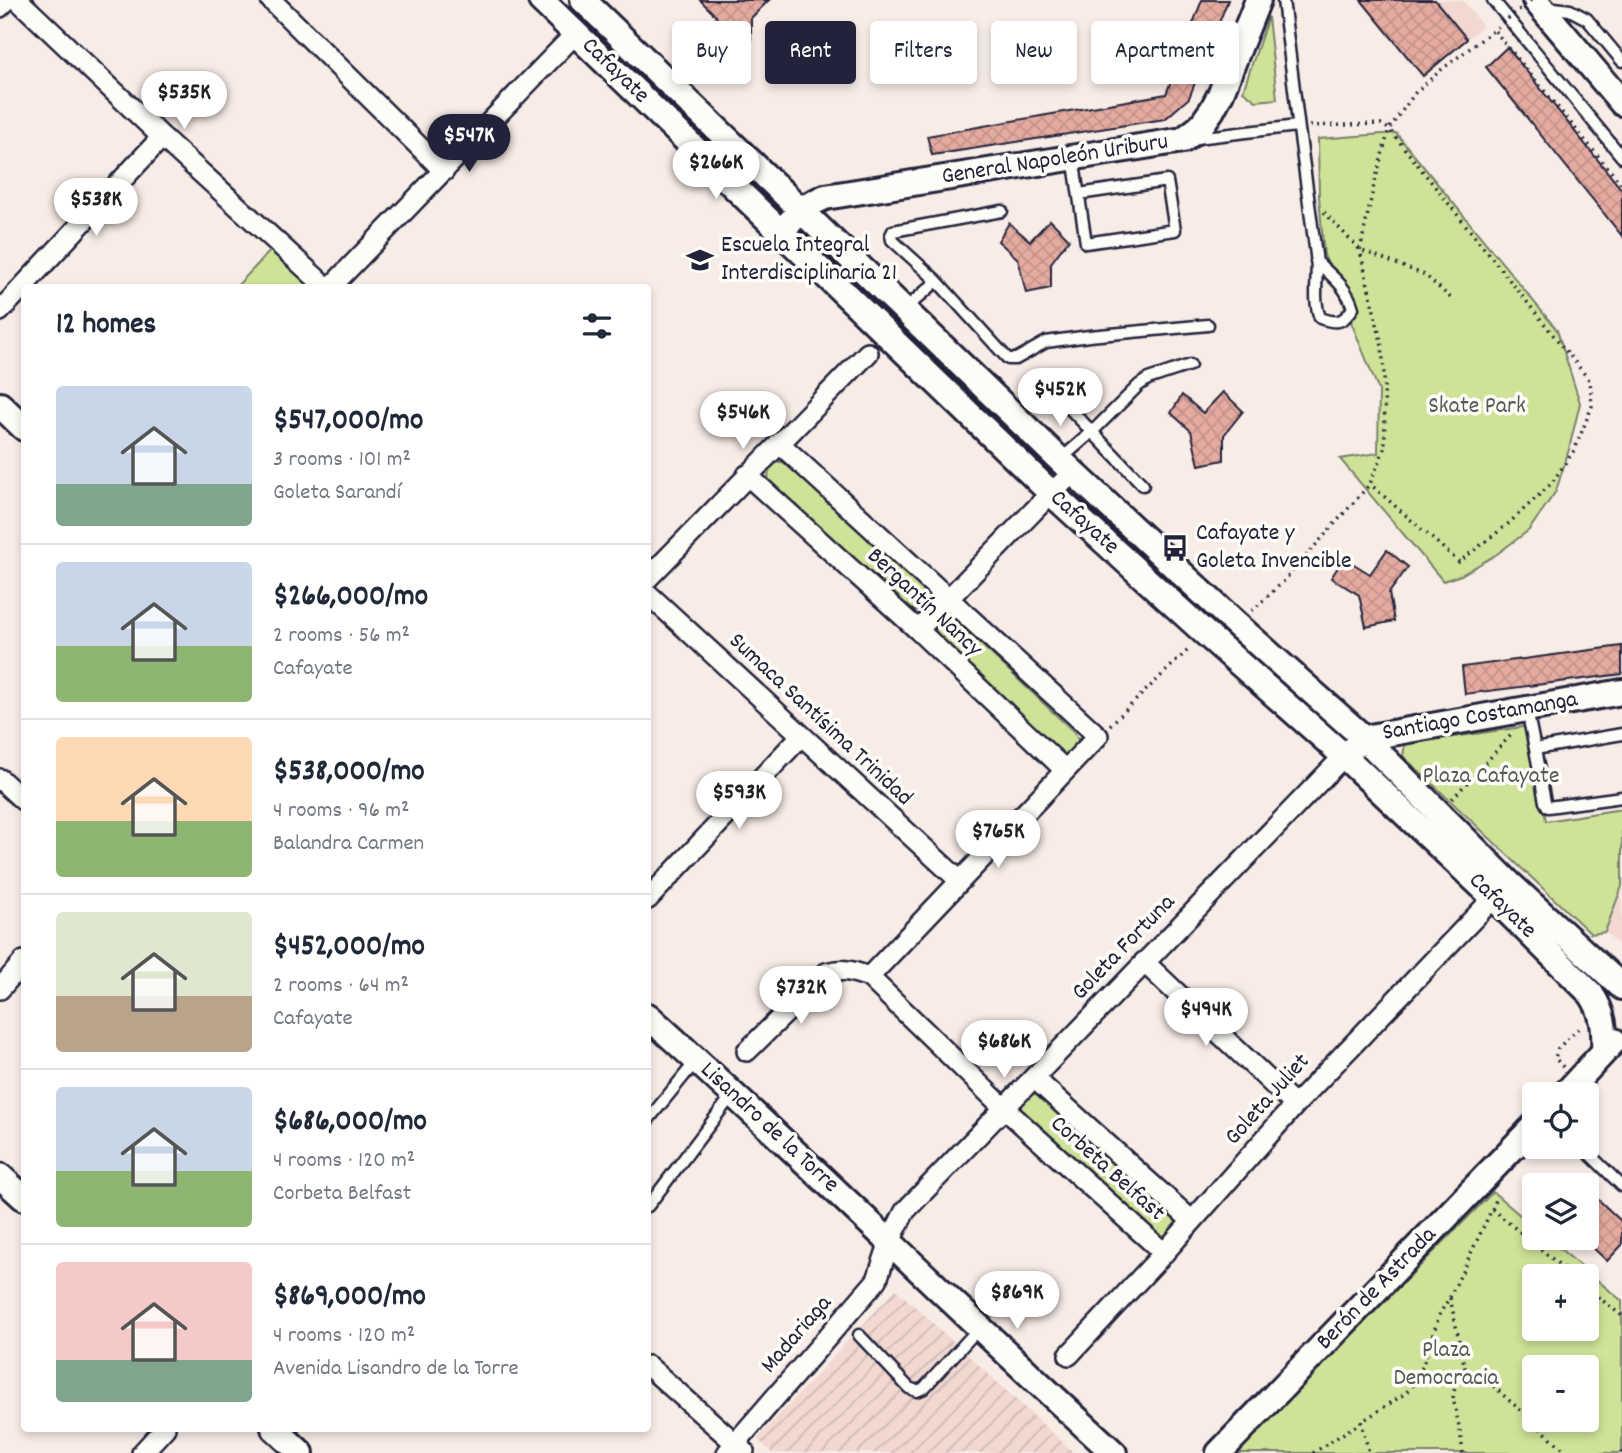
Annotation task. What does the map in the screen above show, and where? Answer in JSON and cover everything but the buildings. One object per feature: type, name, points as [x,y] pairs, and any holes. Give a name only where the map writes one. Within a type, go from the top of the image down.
[{"type":"street","points":[[0,7],[7,0]]},
{"type":"street","points":[[18,0],[323,284]]},
{"type":"street","name":"Cafayate","points":[[541,0],[1051,493],[1344,756],[1501,890],[1620,985]]},
{"type":"street","name":"Cafayate","points":[[583,0],[1067,466],[1237,625],[1364,738],[1439,813],[1599,1006],[1605,1033],[1604,1052]]},
{"type":"street","name":"General Napoleón Uriburu","points":[[780,232],[800,211],[825,197],[1183,139],[1200,127],[1212,110],[1258,0]]},
{"type":"street","points":[[276,1],[444,171]]},
{"type":"street","points":[[1535,2],[1622,103]]},
{"type":"street","points":[[334,284],[576,33]]},
{"type":"street","points":[[25,284],[162,137]]},
{"type":"street","points":[[0,311],[21,288]]},
{"type":"street","points":[[651,575],[868,354]]},
{"type":"street","points":[[0,405],[21,425]]},
{"type":"street","name":"Bergantín Nancy","points":[[779,443],[1098,736]]},
{"type":"street","points":[[918,630],[1051,493],[1067,466]]},
{"type":"street","name":"Bergantín Nancy","points":[[747,475],[918,630],[1065,770]]},
{"type":"street","name":"Sumaca Santísima Trinidad","points":[[651,597],[960,881]]},
{"type":"street","name":"Santiago Costamanga","points":[[1344,756],[1364,738],[1622,692]]},
{"type":"street","points":[[651,896],[801,736]]},
{"type":"street","points":[[747,1051],[826,973],[853,971],[869,977],[1098,736]]},
{"type":"street","name":"Goleta Fortuna","points":[[890,1241],[905,1211],[1344,756]]},
{"type":"street","points":[[0,779],[21,799]]},
{"type":"street","name":"Goleta Juliet","points":[[1069,1355],[1295,1105],[1501,890]]},
{"type":"street","points":[[1144,961],[1295,1105]]},
{"type":"street","points":[[0,989],[21,964]]},
{"type":"street","name":"Corbeta Belfast","points":[[869,977],[1005,1109],[1164,1253]]},
{"type":"street","name":"Lisandro de la Torre","points":[[651,1019],[1114,1453]]},
{"type":"street","points":[[1576,1082],[1622,1032]]},
{"type":"street","name":"Corbeta Belfast","points":[[1034,1078],[1192,1221]]},
{"type":"street","name":"Berón de Astrada","points":[[1219,1453],[1522,1138]]},
{"type":"street","points":[[0,1175],[21,1195]]},
{"type":"street","name":"Madariaga","points":[[736,1450],[877,1280],[890,1241]]},
{"type":"street","points":[[651,1369],[736,1450]]},
{"type":"street","points":[[142,1453],[161,1432]]},
{"type":"street","points":[[278,1432],[301,1453]]},
{"type":"lane","points":[[1283,0],[1297,126],[1317,261],[1316,307],[1320,318],[1334,323],[1346,318],[1353,308],[1350,296],[1317,261]]},
{"type":"lane","points":[[1493,0],[1622,157]]},
{"type":"lane","points":[[1535,2],[1570,10],[1587,19],[1622,61]]},
{"type":"lane","points":[[1183,139],[1297,126]]},
{"type":"lane","points":[[1073,157],[1086,243],[1175,230],[1167,181],[1079,194]]},
{"type":"lane","points":[[1002,211],[893,231],[891,235],[892,240],[937,281],[1008,359],[1016,359],[1046,342],[1208,325]]},
{"type":"lane","points":[[904,310],[937,281]]},
{"type":"lane","points":[[1067,466],[1092,432],[1139,385],[1148,379],[1190,365]]},
{"type":"lane","points":[[1047,385],[1143,485]]},
{"type":"lane","points":[[1520,711],[1535,749],[1548,807],[1622,797]]},
{"type":"lane","points":[[1535,749],[1622,734]]},
{"type":"lane","points":[[651,1116],[697,1060]]},
{"type":"lane","points":[[651,1202],[733,1094]]},
{"type":"lane","points":[[1594,1159],[1622,1186]]},
{"type":"lane","points":[[859,1335],[909,1388],[916,1391],[924,1388],[979,1327]]},
{"type":"path","points":[[1237,625],[1283,582],[1370,484],[1385,447],[1382,346],[1360,250],[1389,129],[1415,93],[1441,69],[1535,2]]},
{"type":"path","points":[[1494,30],[1622,185]]},
{"type":"path","points":[[1297,126],[1381,124],[1389,129],[1590,381],[1592,406],[1575,449],[1551,484],[1508,524],[1459,562],[1370,484]]},
{"type":"path","points":[[1308,196],[1360,250],[1425,275],[1454,301]]},
{"type":"path","points":[[1098,736],[1205,633]]},
{"type":"path","points":[[1439,813],[1516,729],[1520,711]]},
{"type":"path","points":[[1568,1082],[1555,1058],[1558,1048],[1581,1026],[1581,1019]]},
{"type":"path","points":[[1313,1453],[1406,1393],[1419,1377],[1440,1313],[1496,1200],[1481,1181]]},
{"type":"path","points":[[1492,1209],[1558,1264]]},
{"type":"path","points":[[1450,1297],[1465,1368],[1492,1385],[1567,1453]]},
{"type":"path","points":[[1599,1297],[1622,1316]]},
{"type":"path","points":[[1463,1453],[1453,1398],[1456,1381],[1465,1368]]},
{"type":"path","points":[[1361,1421],[1369,1453]]},
{"type":"shaded area","points":[[1361,0],[1462,0],[1483,26],[1422,76]]},
{"type":"shaded area","points":[[1622,886],[1622,947],[1605,932]]},
{"type":"shaded area","points":[[896,1289],[1074,1453],[772,1453],[757,1439]]},
{"type":"green space","points":[[1268,17],[1277,99],[1256,101],[1243,91]]},
{"type":"green space","name":"Skate Park","points":[[1396,133],[1557,330],[1580,403],[1556,491],[1529,530],[1497,554],[1461,575],[1443,581],[1340,459],[1378,453],[1379,391],[1324,255],[1318,139]]},
{"type":"green space","points":[[272,249],[312,284],[239,284]]},
{"type":"green space","points":[[777,462],[787,462],[929,592],[929,601],[923,608],[916,611],[907,608],[769,482],[769,470]]},
{"type":"green space","points":[[943,615],[950,615],[1075,733],[1078,748],[1065,757],[1059,755],[937,633],[934,625]]},
{"type":"green space","name":"Plaza Cafayate","points":[[1530,726],[1546,821],[1622,809],[1622,886],[1605,932],[1591,934],[1403,756],[1405,744]]},
{"type":"green space","points":[[1034,1078],[1192,1221],[1164,1253],[1005,1109]]},
{"type":"green space","name":"Plaza Democracia","points":[[1493,1192],[1522,1217],[1522,1250],[1561,1250],[1578,1264],[1522,1264],[1522,1341],[1599,1341],[1599,1282],[1622,1301],[1622,1453],[1235,1453]]},
{"type":"place","name":"Escuela Integral Interdisciplinaria 21","points":[[700,260]]},
{"type":"place","name":"Cafayate y Goleta Invencible","points":[[1175,548]]}]
